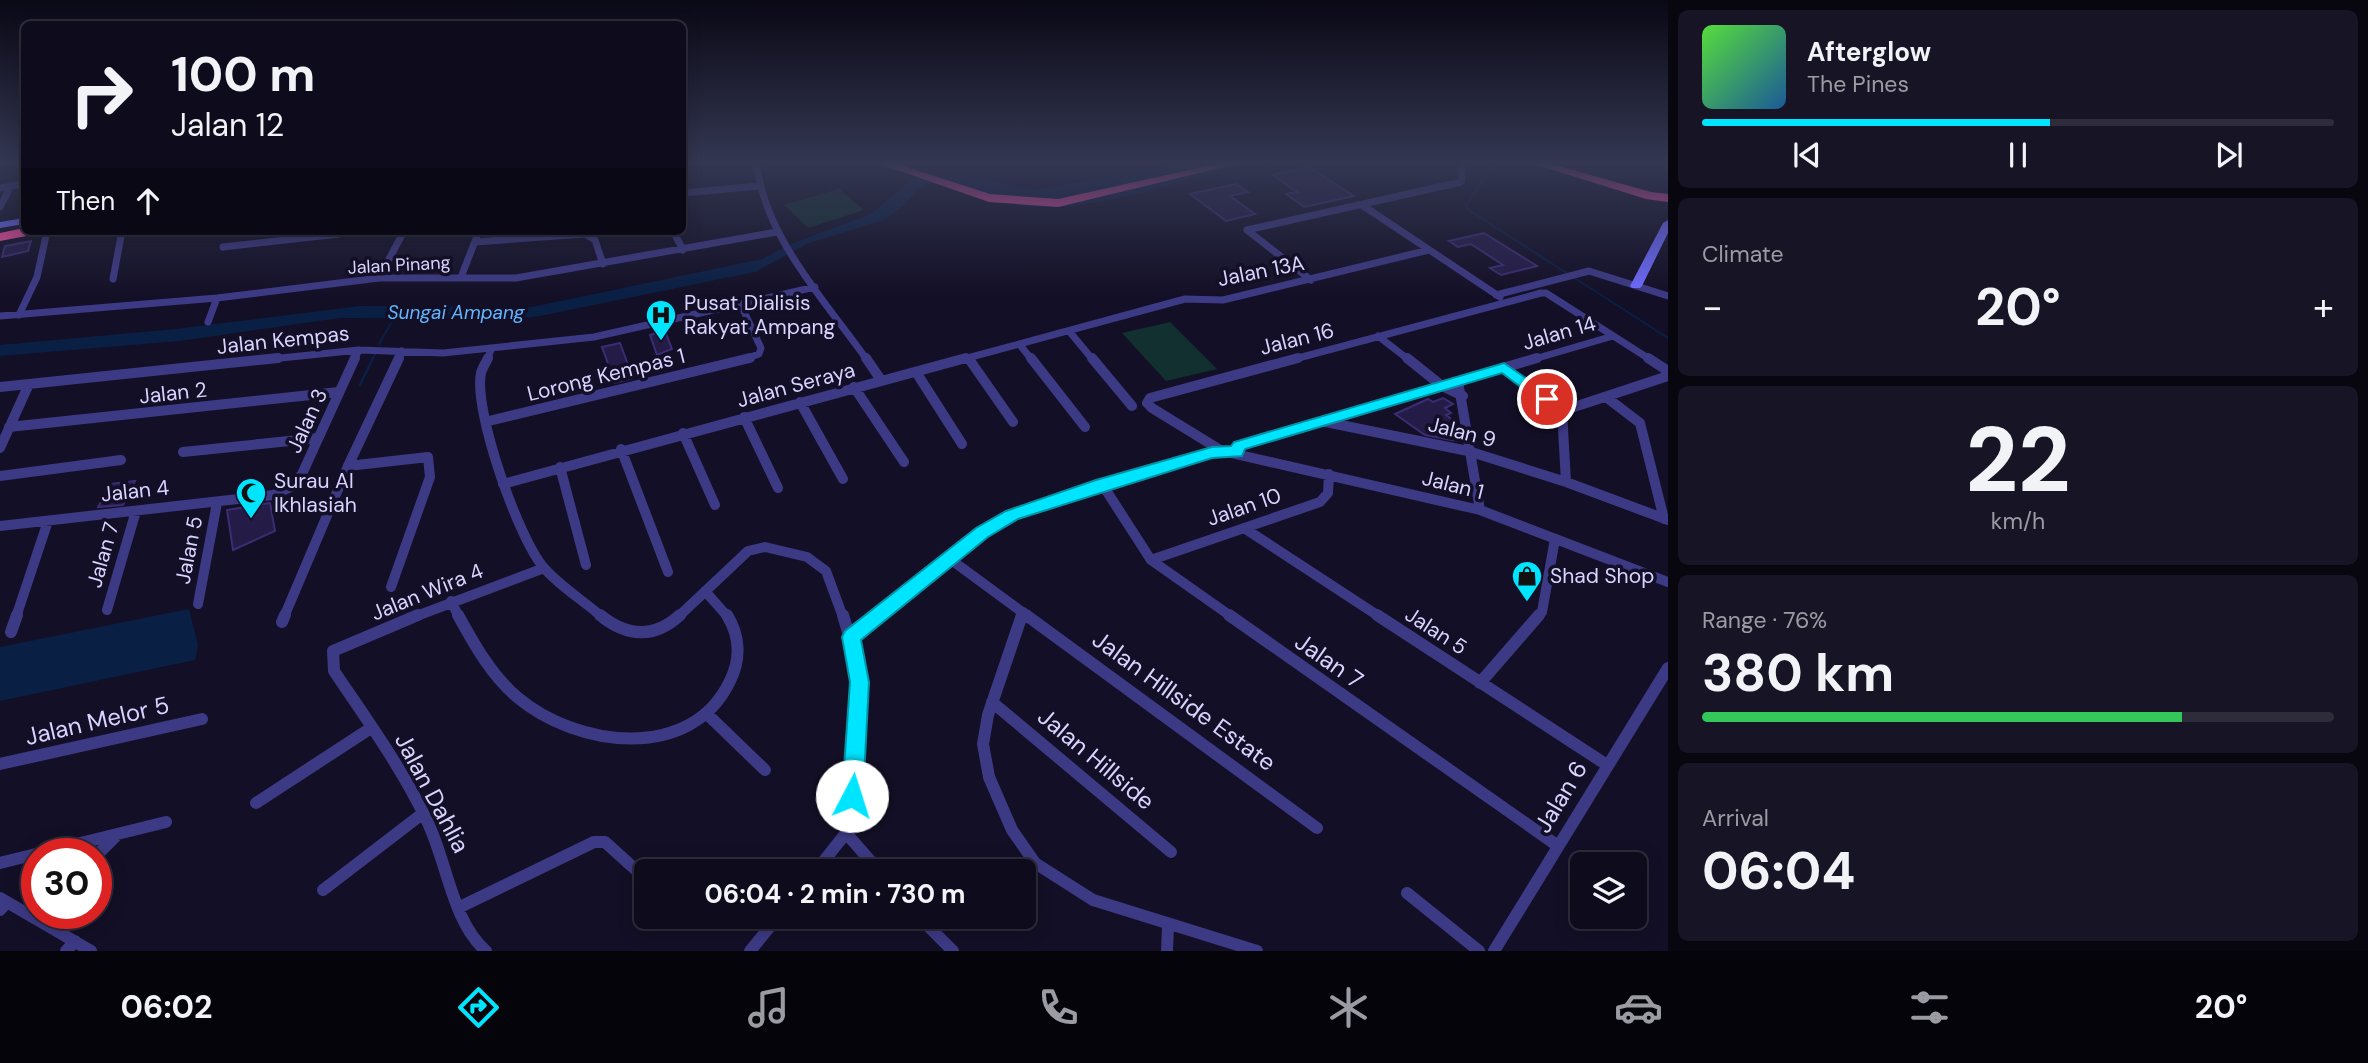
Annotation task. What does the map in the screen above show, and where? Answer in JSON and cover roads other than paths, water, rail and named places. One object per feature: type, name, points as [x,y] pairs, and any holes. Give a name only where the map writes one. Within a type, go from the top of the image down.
[{"type":"highway","points":[[0,226],[21,222]]},
{"type":"highway","points":[[0,237],[21,233]]},
{"type":"street","points":[[767,207],[778,234],[881,380]]},
{"type":"street","points":[[1311,280],[1247,230],[1351,207]]},
{"type":"street","points":[[1366,207],[1506,302]]},
{"type":"street","points":[[1636,286],[1667,226]]},
{"type":"street","points":[[0,237],[21,232]]},
{"type":"street","name":"Jalan Pinang","points":[[0,316],[217,298],[379,278],[516,278],[778,234]]},
{"type":"street","points":[[19,315],[37,277],[46,235]]},
{"type":"street","points":[[114,279],[121,235]]},
{"type":"street","points":[[292,240],[293,235]]},
{"type":"street","points":[[223,247],[331,235]]},
{"type":"street","points":[[379,278],[402,235]]},
{"type":"street","points":[[461,278],[478,235]]},
{"type":"street","points":[[475,242],[571,235]]},
{"type":"street","points":[[587,235],[595,240],[603,264]]},
{"type":"street","points":[[675,235],[683,250]]},
{"type":"street","name":"Jalan 13A","points":[[1099,322],[1185,299],[1223,300],[1429,250]]},
{"type":"street","points":[[1496,295],[1580,271],[1668,296]]},
{"type":"street","name":"Jalan Kempas","points":[[0,387],[359,350],[443,353],[594,337],[816,287]]},
{"type":"street","name":"Jalan 16","points":[[1222,451],[1216,444],[1152,408],[1147,403],[1150,398],[1546,293],[1613,336]]},
{"type":"street","points":[[208,322],[217,298]]},
{"type":"street","name":"Lorong Kempas 1","points":[[489,421],[751,358],[759,354],[761,348],[741,305]]},
{"type":"street","name":"Jalan Seraya","points":[[503,484],[621,449],[969,359],[1099,322]]},
{"type":"street","points":[[1069,331],[1132,406]]},
{"type":"street","points":[[1378,336],[1442,386],[1463,396]]},
{"type":"street","points":[[1613,336],[1665,376],[1668,386]]},
{"type":"street","name":"Jalan 14","points":[[1236,452],[1239,446],[1613,336]]},
{"type":"street","points":[[1020,345],[1085,427]]},
{"type":"street","points":[[491,349],[481,374],[482,399],[503,484],[525,536],[544,568],[616,628],[638,634],[666,628],[748,551],[765,547],[788,550],[807,557],[826,571],[851,637],[860,682],[846,833],[825,859]]},
{"type":"street","name":"Jalan 3","points":[[273,495],[291,487],[302,474],[359,350]]},
{"type":"street","points":[[282,622],[348,466],[402,351]]},
{"type":"street","points":[[969,359],[1013,422]]},
{"type":"street","points":[[1504,368],[1562,411]]},
{"type":"street","points":[[916,372],[962,444]]},
{"type":"street","points":[[1562,411],[1665,376]]},
{"type":"street","points":[[1458,381],[1463,396],[1468,451],[1480,510]]},
{"type":"street","points":[[0,448],[29,384]]},
{"type":"street","points":[[855,387],[904,463]]},
{"type":"street","name":"Jalan 2","points":[[9,428],[340,392]]},
{"type":"street","points":[[1606,397],[1640,423],[1666,520]]},
{"type":"street","points":[[800,402],[843,479]]},
{"type":"street","points":[[1562,411],[1566,482]]},
{"type":"street","points":[[744,417],[778,488]]},
{"type":"street","name":"Jalan 9","points":[[1323,421],[1468,451],[1566,482],[1666,520]]},
{"type":"street","points":[[683,433],[715,505]]},
{"type":"street","points":[[183,452],[318,438]]},
{"type":"street","points":[[621,449],[668,572]]},
{"type":"street","points":[[851,637],[982,533],[1012,515],[1102,484],[1222,451]]},
{"type":"street","name":"Jalan 1","points":[[1222,451],[1236,452],[1480,510],[1668,582]]},
{"type":"street","points":[[348,466],[428,457],[430,477],[391,587]]},
{"type":"street","points":[[0,475],[121,460]]},
{"type":"street","points":[[560,467],[586,565]]},
{"type":"street","name":"Jalan 10","points":[[1151,560],[1320,502],[1328,493],[1329,474]]},
{"type":"street","name":"Jalan 7","points":[[1102,484],[1151,560],[1558,846]]},
{"type":"street","name":"Jalan 4","points":[[0,526],[273,495]]},
{"type":"street","name":"Jalan 5","points":[[198,604],[217,503]]},
{"type":"street","name":"Jalan 7","points":[[107,610],[136,511]]},
{"type":"street","points":[[11,632],[48,521]]},
{"type":"street","name":"Jalan 5","points":[[1244,528],[1607,765]]},
{"type":"street","points":[[1480,683],[1542,612],[1555,539]]},
{"type":"street","name":"Jalan Hillside Estate","points":[[950,559],[1317,828]]},
{"type":"street","name":"Jalan Wira 4","points":[[331,659],[333,651],[451,601],[544,568]]},
{"type":"street","points":[[451,601],[473,644],[517,697],[552,720],[587,731],[628,738],[664,736],[707,714],[726,690],[737,664],[738,642],[724,609],[705,591]]},
{"type":"street","points":[[1023,612],[992,702],[983,744],[989,777],[1012,830],[1035,863],[1093,900],[1168,926],[1257,951]]},
{"type":"street","name":"Jalan Dahlia","points":[[331,659],[334,671],[422,814],[448,872],[458,908],[476,944],[486,951]]},
{"type":"street","name":"Jalan 6","points":[[1494,951],[1668,668]]},
{"type":"street","name":"Jalan Hillside","points":[[992,702],[1171,852]]},
{"type":"street","points":[[707,714],[765,770]]},
{"type":"street","name":"Jalan Melor 5","points":[[0,764],[202,719]]},
{"type":"street","points":[[256,803],[371,728]]},
{"type":"street","points":[[323,890],[422,814]]},
{"type":"street","points":[[0,863],[166,822]]},
{"type":"street","points":[[846,833],[869,859]]},
{"type":"street","points":[[112,840],[118,834]]},
{"type":"street","points":[[458,908],[594,842],[605,842],[634,868]]},
{"type":"street","points":[[1407,893],[1479,951]]},
{"type":"street","points":[[3,903],[21,910]]},
{"type":"street","points":[[1167,951],[1168,926]]},
{"type":"street","points":[[51,929],[70,946],[91,951]]},
{"type":"street","points":[[750,951],[768,929]]},
{"type":"street","points":[[931,929],[953,951]]},
{"type":"water","name":"Sungai Ampang","points":[[879,207],[901,207],[884,220],[809,243],[755,272],[540,316],[519,319],[340,318],[180,341],[0,356],[0,345],[175,329],[360,306],[532,307],[762,259],[796,242],[871,214]]},
{"type":"water","points":[[189,609],[198,645],[195,660],[0,701],[0,647]]},
{"type":"waterway","points":[[1467,207],[1568,274]]},
{"type":"waterway","points":[[1573,277],[1668,338]]},
{"type":"waterway","points":[[379,344],[395,316]]},
{"type":"waterway","points":[[373,358],[375,354]]},
{"type":"waterway","points":[[360,385],[373,358]]},
{"type":"place","name":"Pusat Dialisis Rakyat Ampang","points":[[661,342]]},
{"type":"place","name":"Surau Al Ikhlasiah","points":[[251,520]]},
{"type":"place","name":"Shad Shop","points":[[1527,603]]}]
